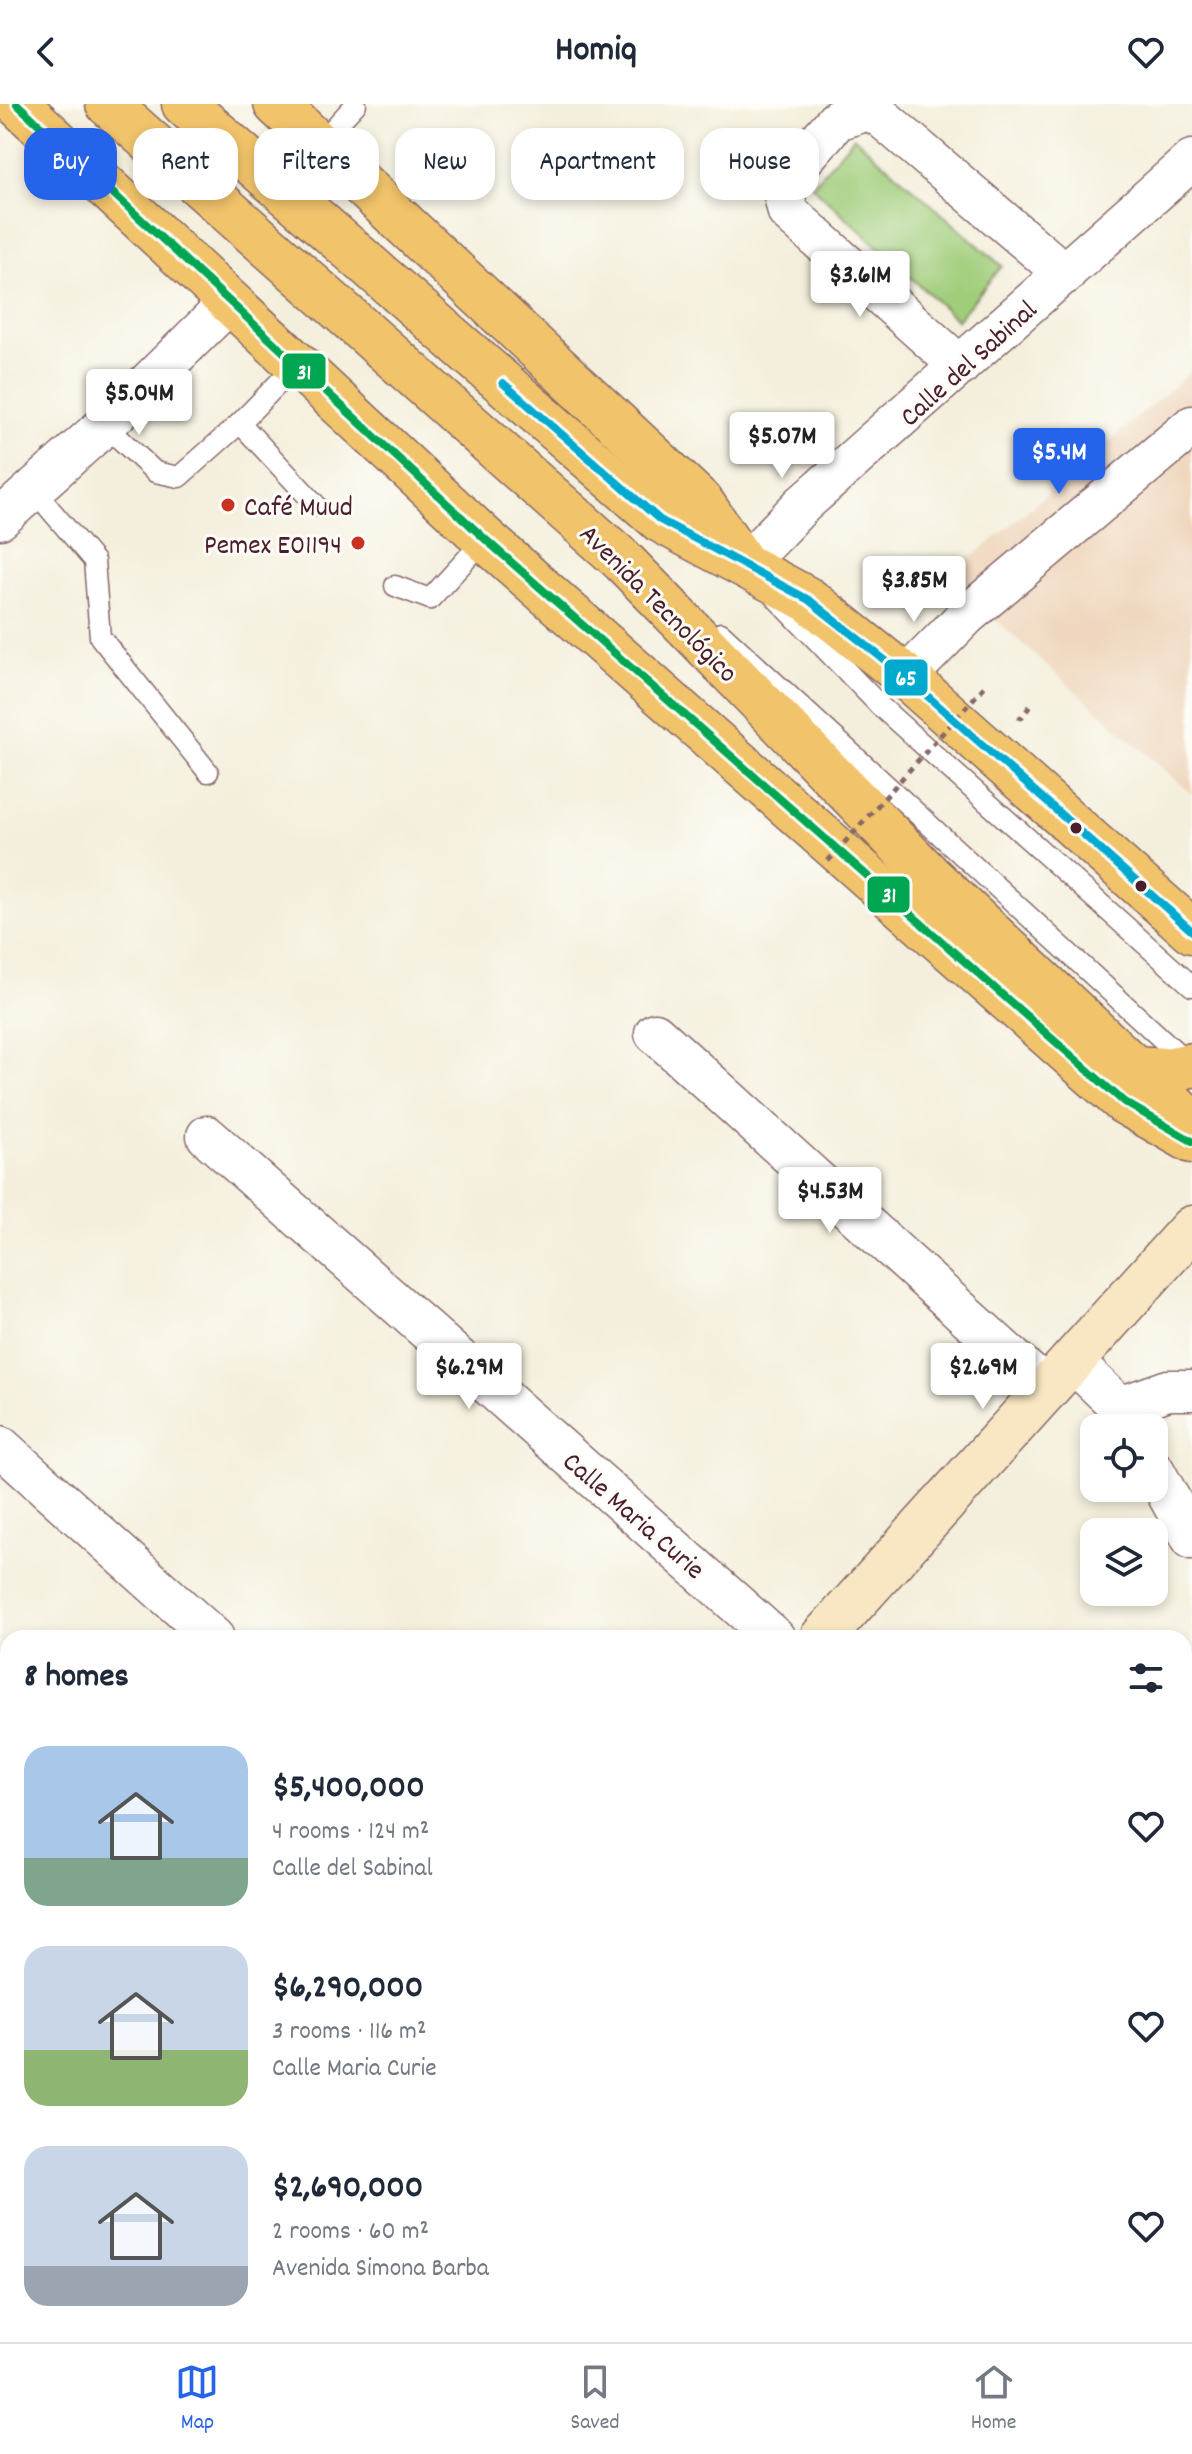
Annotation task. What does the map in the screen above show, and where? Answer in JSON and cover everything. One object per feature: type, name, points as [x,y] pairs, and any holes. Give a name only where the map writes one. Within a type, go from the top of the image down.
[{"type":"main road","points":[[17,104],[485,539],[1124,1102],[1192,1141]]},
{"type":"main road","name":"Avenida Tecnológico","points":[[108,104],[623,561],[931,877],[1192,1122]]},
{"type":"main road","name":"Avenida Tecnológico","points":[[184,104],[660,520],[809,600],[906,677],[1192,931]]},
{"type":"main road","points":[[276,104],[303,128]]},
{"type":"main road","points":[[379,199],[702,503],[744,565]]},
{"type":"main road","points":[[1135,1068],[1166,1070],[1192,1065]]},
{"type":"main road","points":[[829,1630],[1192,1228]]},
{"type":"street","points":[[960,366],[788,212],[783,191],[788,176],[837,120],[868,110],[881,117],[1065,274]]},
{"type":"street","name":"Calle del Sabinal","points":[[744,565],[803,504],[1192,160]]},
{"type":"street","points":[[0,519],[105,425],[229,303]]},
{"type":"street","points":[[906,677],[967,615],[1192,426]]},
{"type":"street","points":[[655,1033],[1060,1376],[1119,1414]]},
{"type":"street","name":"Calle Maria Curie","points":[[207,1136],[766,1630]]},
{"type":"street","points":[[1131,1414],[1168,1390],[1192,1390]]},
{"type":"street","points":[[0,1446],[205,1630]]},
{"type":"street","points":[[1168,1495],[1192,1539]]},
{"type":"lane","points":[[334,128],[356,104]]},
{"type":"lane","points":[[105,425],[155,472],[179,477],[240,423],[297,364]]},
{"type":"lane","points":[[240,423],[316,505]]},
{"type":"lane","points":[[32,488],[94,561],[100,637],[208,772]]},
{"type":"lane","points":[[395,586],[430,599],[485,539]]},
{"type":"lane","points":[[623,561],[721,632],[1192,1065]]},
{"type":"lane","points":[[744,565],[881,707],[1192,986]]},
{"type":"path","points":[[828,861],[984,687]]},
{"type":"path","points":[[1021,718],[1030,706]]},
{"type":"shaded area","points":[[1192,371],[1192,794],[948,578]]},
{"type":"green space","points":[[854,137],[1002,266],[957,320],[819,192],[819,178]]},
{"type":"transit line","name":"31","points":[[17,104],[485,539],[1124,1102],[1192,1141]]},
{"type":"transit line","name":"65","points":[[503,383],[660,520],[809,600],[906,677],[1192,931]]},
{"type":"place","name":"Café Muud","points":[[228,505]]},
{"type":"place","name":"Pemex E01194","points":[[358,543]]}]
